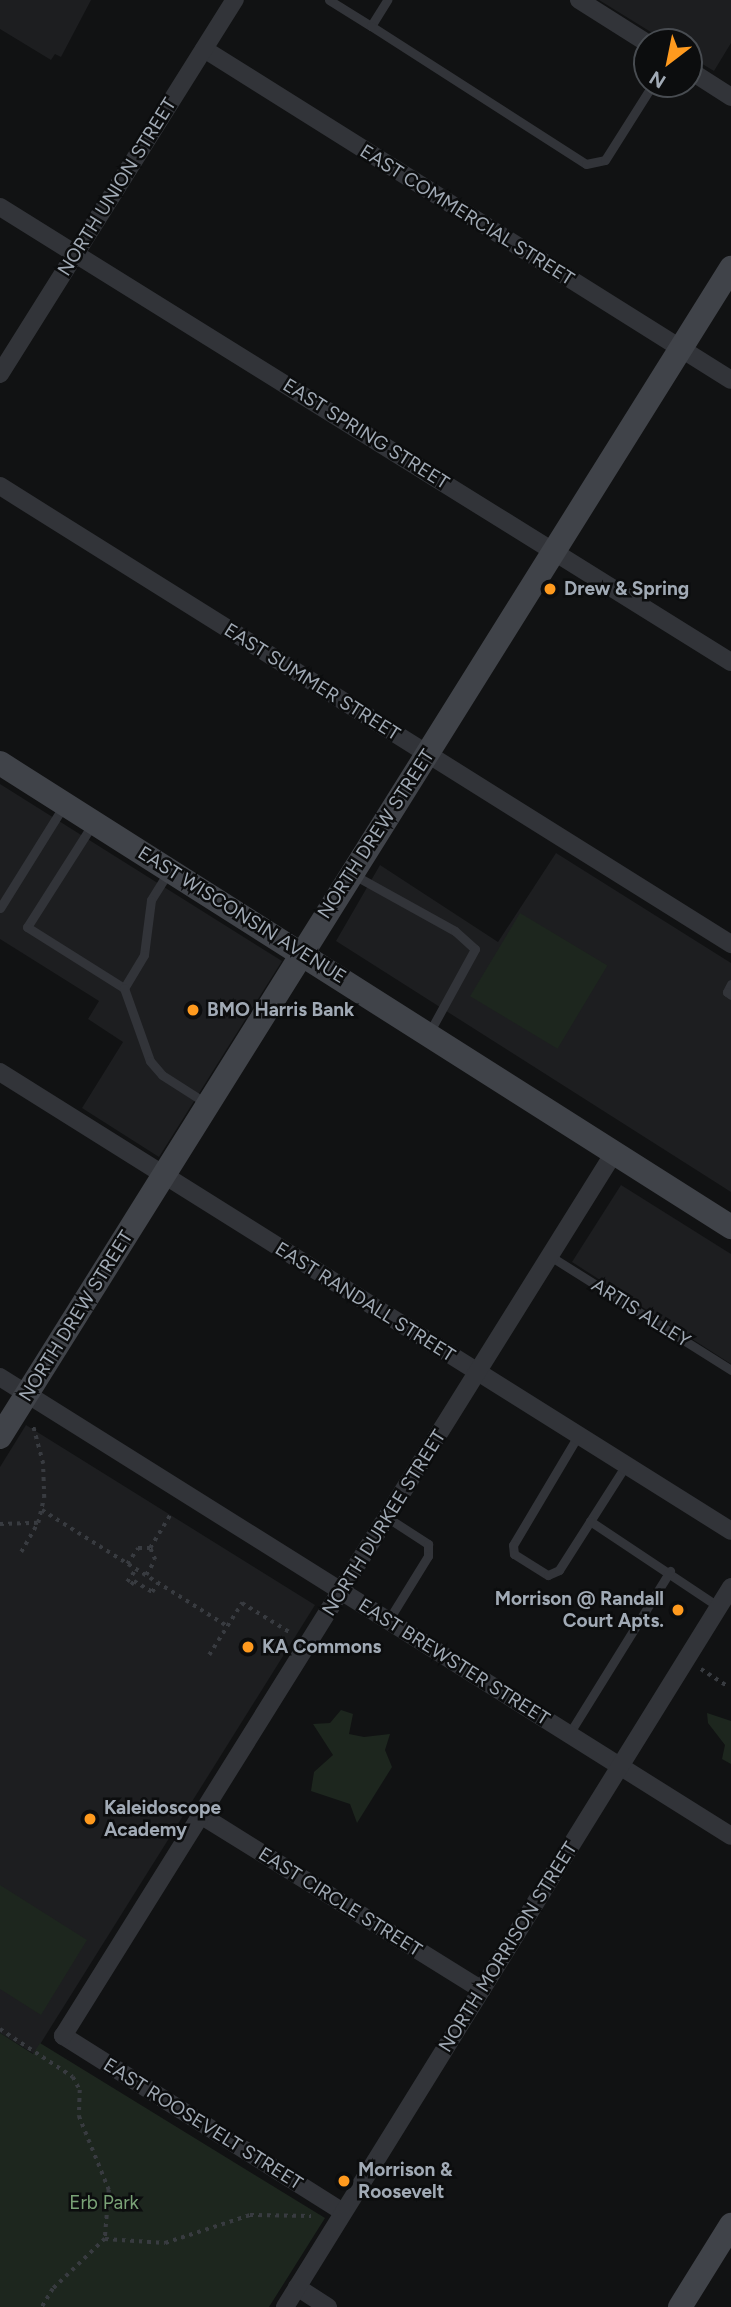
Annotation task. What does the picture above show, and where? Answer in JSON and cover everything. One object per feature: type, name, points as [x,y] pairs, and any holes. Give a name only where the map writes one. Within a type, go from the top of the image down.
[{"type":"street","name":"NORTH UNION STREET","points":[[0,374],[234,0]]},
{"type":"street","points":[[579,0],[633,34]]},
{"type":"street","name":"EAST COMMERCIAL STREET","points":[[204,49],[731,380]]},
{"type":"street","points":[[703,79],[731,97]]},
{"type":"street","name":"EAST SPRING STREET","points":[[0,207],[731,662]]},
{"type":"street","name":"NORTH DREW STREET","points":[[0,1437],[350,873],[555,553],[731,268]]},
{"type":"street","name":"EAST SUMMER STREET","points":[[0,486],[731,944]]},
{"type":"street","name":"EAST WISCONSIN AVENUE","points":[[0,763],[731,1227]]},
{"type":"street","name":"EAST RANDALL STREET","points":[[0,1072],[731,1531]]},
{"type":"street","name":"NORTH DURKEE STREET","points":[[63,2036],[199,1814],[479,1374],[614,1153]]},
{"type":"street","name":"EAST BREWSTER STREET","points":[[0,1377],[731,1836]]},
{"type":"street","name":"NORTH MORRISON STREET","points":[[285,2307],[731,1587]]},
{"type":"street","name":"EAST CIRCLE STREET","points":[[199,1814],[482,1990]]},
{"type":"street","name":"EAST ROOSEVELT STREET","points":[[63,2036],[343,2212]]},
{"type":"street","points":[[680,2307],[731,2225]]},
{"type":"street","points":[[297,2287],[328,2307]]},
{"type":"lane","points":[[329,0],[586,164],[605,160],[644,98]]},
{"type":"lane","points":[[371,26],[387,0]]},
{"type":"lane","points":[[0,908],[65,804]]},
{"type":"lane","points":[[94,822],[27,927],[124,988],[150,1061],[162,1075],[206,1104]]},
{"type":"lane","points":[[124,988],[144,955],[151,900],[170,870]]},
{"type":"lane","points":[[350,873],[455,931],[475,949],[429,1033]]},
{"type":"lane","points":[[731,984],[727,992],[731,995]]},
{"type":"lane","name":"ARTIS ALLEY","points":[[550,1256],[731,1370]]},
{"type":"lane","points":[[579,1434],[513,1545],[514,1554],[548,1574],[559,1570],[626,1465]]},
{"type":"lane","points":[[387,1518],[428,1544],[428,1556],[388,1620]]},
{"type":"lane","points":[[590,1521],[670,1571],[719,1607]]},
{"type":"lane","points":[[569,1734],[670,1571]]},
{"type":"path","points":[[20,1552],[38,1523],[42,1510],[43,1464],[33,1426]]},
{"type":"path","points":[[42,1510],[227,1626]]},
{"type":"path","points":[[150,1548],[172,1512]]},
{"type":"path","points":[[0,1524],[38,1523]]},
{"type":"path","points":[[127,1564],[138,1548],[150,1548]]},
{"type":"path","points":[[146,1575],[155,1560],[150,1548]]},
{"type":"path","points":[[136,1569],[129,1583],[134,1581],[152,1592],[158,1583]]},
{"type":"path","points":[[209,1656],[242,1603],[291,1633]]},
{"type":"path","points":[[686,1660],[726,1685]]},
{"type":"path","points":[[0,2029],[64,2068],[80,2090],[79,2116],[109,2190],[105,2239],[52,2289],[42,2307]]},
{"type":"path","points":[[105,2239],[165,2243],[250,2215],[311,2216]]},
{"type":"shaded area","points":[[0,0],[91,0],[61,57],[55,54],[51,60],[0,29]]},
{"type":"shaded area","points":[[599,0],[731,0],[731,43],[714,71],[703,64],[703,28],[644,28]]},
{"type":"shaded area","points":[[0,784],[282,961],[159,1157],[82,1108],[123,1042],[88,1019],[99,1001],[0,939]]},
{"type":"shaded area","points":[[556,853],[731,963],[731,1192],[336,941],[380,865],[498,942]]},
{"type":"shaded area","points":[[621,1185],[731,1254],[731,1364],[572,1262]]},
{"type":"shaded area","name":"Kaleidoscope Academy","points":[[26,1425],[315,1605],[34,2054],[0,2033],[0,1467]]},
{"type":"green space","points":[[520,913],[607,966],[557,1049],[470,996]]},
{"type":"green space","points":[[341,1710],[353,1714],[349,1734],[364,1737],[390,1734],[385,1750],[392,1767],[357,1823],[350,1804],[311,1791],[314,1772],[333,1755],[313,1724],[330,1723]]},
{"type":"green space","points":[[707,1713],[731,1721],[731,1764],[722,1759],[725,1745],[708,1723]]},
{"type":"green space","points":[[0,1885],[87,1940],[41,2015],[0,1989]]},
{"type":"green space","name":"Erb Park","points":[[0,2033],[33,2054],[40,2043],[325,2218],[269,2307],[0,2307]]},
{"type":"place","name":"Drew & Spring","points":[[550,589]]},
{"type":"place","name":"BMO Harris Bank","points":[[193,1010]]},
{"type":"place","name":"Morrison @ Randall Court Apts.","points":[[678,1610]]},
{"type":"place","name":"KA Commons","points":[[248,1647]]},
{"type":"place","name":"Kaleidoscope Academy","points":[[90,1819]]},
{"type":"place","name":"Morrison & Roosevelt","points":[[344,2181]]}]
